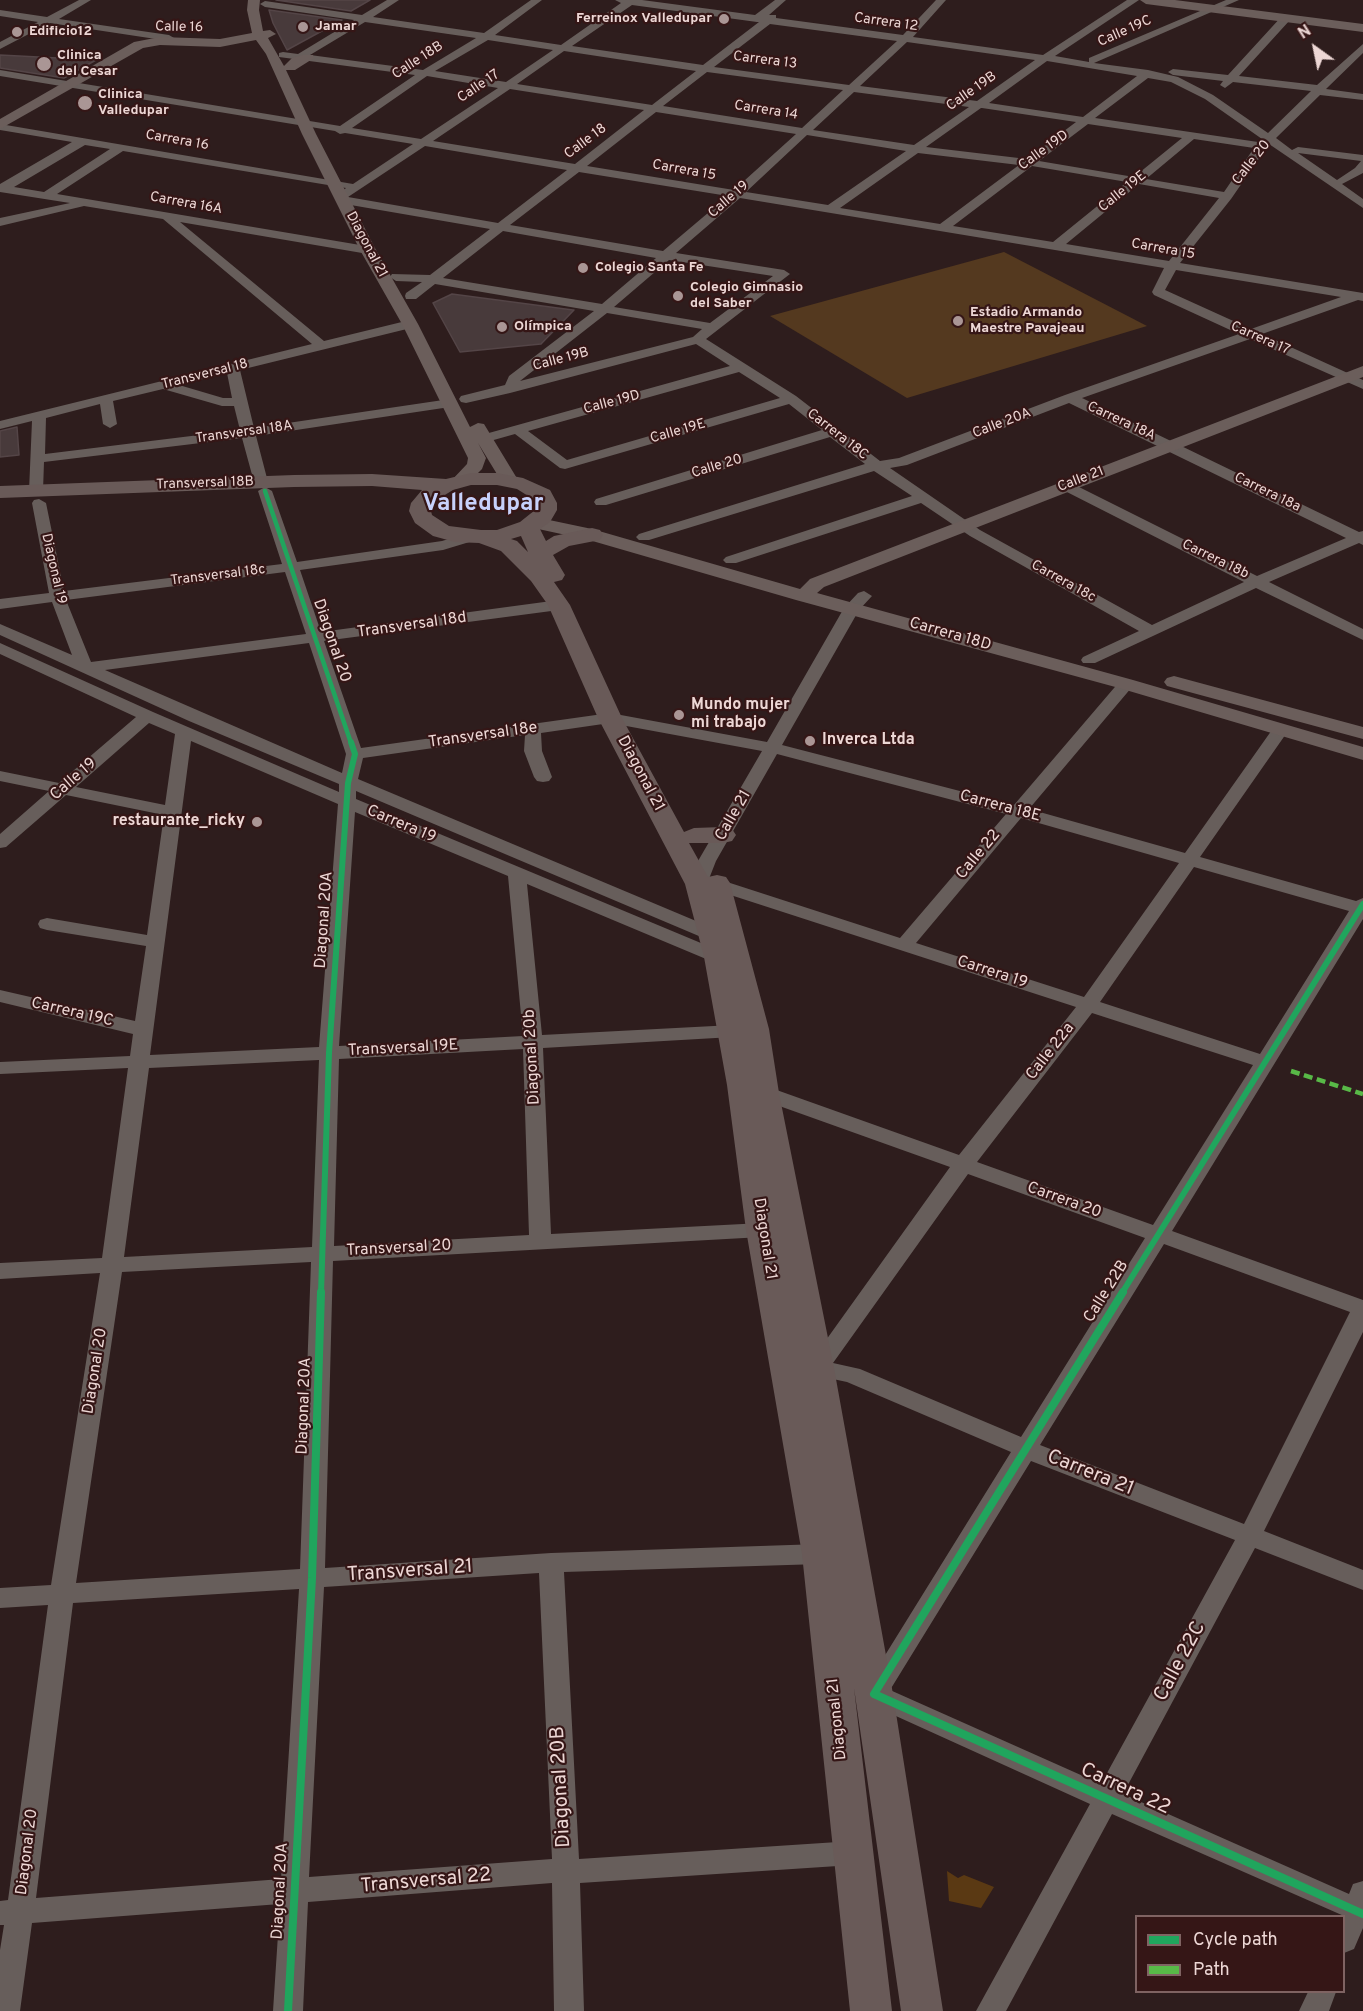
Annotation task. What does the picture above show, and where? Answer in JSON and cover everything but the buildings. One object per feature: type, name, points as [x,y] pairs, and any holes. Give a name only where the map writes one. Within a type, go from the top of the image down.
[{"type":"highway","points":[[414,482],[451,477],[476,465]]},
{"type":"highway","name":"Transversal 18B","points":[[0,505],[37,497],[372,480],[453,483],[484,478],[509,480]]},
{"type":"highway","name":"Diagonal 21","points":[[509,480],[529,486],[542,495],[546,502],[537,528],[574,604],[622,721],[708,860]]},
{"type":"highway","points":[[422,503],[427,496],[453,483]]},
{"type":"highway","name":"Transversal 18B","points":[[263,487],[360,489],[397,494],[422,503]]},
{"type":"highway","name":"Transversal 18B","points":[[0,492],[37,497]]},
{"type":"highway","name":"Diagonal 21","points":[[422,503],[420,511],[430,525],[455,535],[476,537],[509,546],[539,576],[559,605],[622,721],[708,860],[726,950],[733,1031],[762,1230],[820,1554],[871,2011]]},
{"type":"highway","points":[[476,537],[499,536],[537,528],[562,541],[592,535]]},
{"type":"highway","name":"Diagonal 21","points":[[726,950],[755,1029],[764,1093],[817,1368],[874,1694],[922,2011]]},
{"type":"main road","points":[[1146,0],[1363,27]]},
{"type":"main road","points":[[1168,0],[1363,27]]},
{"type":"main road","name":"Diagonal 21","points":[[262,1],[253,10],[264,33],[291,58],[368,250],[410,324],[450,403],[477,458],[476,465]]},
{"type":"main road","name":"Calle 16","points":[[0,126],[66,85],[130,38],[224,39],[264,33]]},
{"type":"main road","name":"Calle 16","points":[[0,116],[66,85],[142,44],[160,41],[229,42],[264,33]]},
{"type":"main road","points":[[204,43],[291,58]]},
{"type":"main road","name":"Diagonal 21","points":[[291,58],[318,130]]},
{"type":"main road","name":"Diagonal 21","points":[[346,193],[396,276],[411,296],[444,358]]},
{"type":"main road","name":"Calle 21","points":[[810,589],[1359,380]]},
{"type":"main road","points":[[463,394],[483,439],[509,480]]},
{"type":"main road","points":[[453,483],[469,474],[476,465]]},
{"type":"main road","name":"Carrera 18D","points":[[537,528],[644,537],[731,560],[832,596],[1096,662],[1363,734]]},
{"type":"main road","name":"Calle 21","points":[[832,596],[970,530]]},
{"type":"main road","name":"Carrera 18D","points":[[592,535],[810,589]]},
{"type":"main road","name":"Carrera 18D","points":[[858,602],[1280,731],[1363,754]]},
{"type":"street","points":[[0,46],[86,0]]},
{"type":"street","points":[[358,18],[382,0]]},
{"type":"street","points":[[291,58],[358,18],[394,0]]},
{"type":"street","name":"Calle 18B","points":[[345,128],[522,0]]},
{"type":"street","name":"Calle 18B","points":[[318,130],[487,36],[537,0]]},
{"type":"street","name":"Carrera 12","points":[[627,0],[766,16]]},
{"type":"street","name":"Calle 17","points":[[346,193],[506,87],[627,0]]},
{"type":"street","name":"Carrera 12","points":[[652,0],[1153,72]]},
{"type":"street","name":"Calle 18","points":[[411,296],[487,224],[571,167],[648,109],[766,16],[781,0]]},
{"type":"street","name":"Calle 19","points":[[510,389],[514,379],[604,309],[663,255],[736,195],[907,37],[941,0]]},
{"type":"street","name":"Calle 19B","points":[[829,210],[1048,57],[1134,0]]},
{"type":"street","name":"Calle 19C","points":[[1093,60],[1234,0]]},
{"type":"street","name":"Carrera 13","points":[[262,1],[358,18],[562,48],[1087,119],[1191,136],[1268,140]]},
{"type":"street","points":[[0,13],[130,38]]},
{"type":"street","points":[[1217,93],[1286,18]]},
{"type":"street","name":"Calle 20","points":[[1158,292],[1172,267],[1268,140],[1363,47]]},
{"type":"street","name":"Carrera 12","points":[[1048,57],[1093,60],[1153,72]]},
{"type":"street","name":"Carrera 14","points":[[291,58],[419,73],[803,132],[1027,162],[1227,195]]},
{"type":"street","points":[[1153,72],[1233,77],[1363,97]]},
{"type":"street","points":[[1153,72],[1188,84],[1363,204]]},
{"type":"street","name":"Calle 19D","points":[[941,229],[1027,162],[1153,72]]},
{"type":"street","points":[[1173,72],[1198,81],[1217,93],[1268,140],[1298,150],[1363,158]]},
{"type":"street","name":"Carrera 15","points":[[0,73],[318,130],[345,128],[736,195],[1359,297]]},
{"type":"street","name":"Carrera 16","points":[[0,126],[121,147],[346,193],[501,228],[784,274]]},
{"type":"street","name":"Calle 19E","points":[[1055,247],[1191,136]]},
{"type":"street","points":[[2,188],[83,141]]},
{"type":"street","points":[[46,196],[121,147]]},
{"type":"street","points":[[1298,150],[1363,195]]},
{"type":"street","name":"Calle 18","points":[[429,279],[501,228],[571,167]]},
{"type":"street","points":[[1342,181],[1362,169]]},
{"type":"street","name":"Carrera 16A","points":[[2,188],[368,250]]},
{"type":"street","points":[[0,222],[90,203]]},
{"type":"street","points":[[166,216],[322,346]]},
{"type":"street","name":"Calle 19B","points":[[463,394],[510,389],[698,340],[784,274]]},
{"type":"street","points":[[396,276],[429,279],[712,327]]},
{"type":"street","name":"Carrera 17","points":[[1158,292],[1249,334],[1359,380]]},
{"type":"street","name":"Calle 20A","points":[[644,537],[865,468],[902,462],[1070,398],[1359,297]]},
{"type":"street","name":"Transversal 18","points":[[0,425],[410,324]]},
{"type":"street","name":"Carrera 18C","points":[[698,340],[791,399],[877,466],[970,530]]},
{"type":"street","name":"Calle 19D","points":[[483,439],[742,367]]},
{"type":"street","name":"Diagonal 20","points":[[233,368],[263,487],[355,754]]},
{"type":"street","points":[[164,385],[222,402],[240,402]]},
{"type":"street","name":"Carrera 18A","points":[[1070,398],[1178,449]]},
{"type":"street","points":[[106,399],[110,424]]},
{"type":"street","name":"Calle 19E","points":[[517,429],[565,465],[791,399]]},
{"type":"street","name":"Transversal 18A","points":[[37,459],[248,433],[450,403]]},
{"type":"street","name":"Diagonal 19","points":[[39,416],[37,497],[57,596],[85,668]]},
{"type":"street","name":"Calle 20","points":[[601,502],[834,431]]},
{"type":"street","name":"Carrera 18a","points":[[1178,449],[1362,540]]},
{"type":"street","name":"Carrera 18b","points":[[1073,490],[1363,635]]},
{"type":"street","points":[[731,560],[921,498]]},
{"type":"street","name":"Carrera 18c","points":[[970,530],[1151,631]]},
{"type":"street","name":"Transversal 18c","points":[[0,604],[291,567],[443,545],[476,537]]},
{"type":"street","points":[[1096,662],[1151,631],[1362,540]]},
{"type":"street","points":[[1096,662],[1262,583]]},
{"type":"street","name":"Calle 21","points":[[708,860],[858,602]]},
{"type":"street","name":"Transversal 18d","points":[[85,668],[559,605]]},
{"type":"street","name":"Carrera 19","points":[[0,629],[518,874],[726,950]]},
{"type":"street","name":"Carrera 19","points":[[0,648],[183,731],[347,793],[726,950]]},
{"type":"street","name":"Calle 22","points":[[904,945],[1126,684]]},
{"type":"street","name":"Calle 19","points":[[0,843],[63,791],[147,716]]},
{"type":"street","name":"Transversal 18e","points":[[355,754],[533,729],[622,721]]},
{"type":"street","name":"Carrera 18E","points":[[622,721],[773,748],[1016,811],[1362,907]]},
{"type":"street","points":[[533,729],[533,751],[543,777]]},
{"type":"street","name":"Diagonal 20","points":[[5,2011],[10,1912],[62,1594],[112,1265],[183,731]]},
{"type":"street","name":"Calle 22a","points":[[817,1368],[963,1165],[1088,1005],[1280,731]]},
{"type":"street","points":[[347,793],[355,754]]},
{"type":"street","points":[[0,776],[63,791],[173,812]]},
{"type":"street","name":"Diagonal 20A","points":[[288,2011],[312,1578],[329,1053],[347,793]]},
{"type":"street","name":"Carrera 19","points":[[708,860],[904,945],[1265,1062]]},
{"type":"street","name":"Diagonal 20b","points":[[518,874],[533,1041],[540,1242]]},
{"type":"street","name":"Calle 22B","points":[[874,1694],[1362,907]]},
{"type":"street","points":[[47,924],[155,942]]},
{"type":"street","name":"Carrera 19C","points":[[0,996],[133,1026],[143,1031]]},
{"type":"street","name":"Transversal 19E","points":[[0,1068],[733,1031]]},
{"type":"street","name":"Carrera 20","points":[[764,1093],[1363,1309]]},
{"type":"street","name":"Transversal 20","points":[[0,1271],[762,1230]]},
{"type":"street","name":"Calle 22C","points":[[991,2011],[1249,1537],[1363,1309]]},
{"type":"street","name":"Carrera 21","points":[[817,1368],[852,1375],[1026,1449],[1363,1581]]},
{"type":"street","name":"Transversal 21","points":[[0,1598],[551,1563],[820,1554]]},
{"type":"street","name":"Diagonal 20B","points":[[551,1563],[566,1870],[569,2011]]},
{"type":"street","name":"Carrera 22","points":[[874,1694],[1107,1801],[1361,1906]]},
{"type":"street","name":"Transversal 22","points":[[10,1912],[294,1893],[566,1870],[581,1871],[852,1853]]},
{"type":"street","points":[[1345,1938],[1361,1906]]},
{"type":"street","points":[[1314,2011],[1322,1993]]},
{"type":"shaded area","name":"Estadio Armando Maestre Pavajeau","points":[[1004,252],[1147,326],[907,398],[770,316]]},
{"type":"shaded area","points":[[947,1871],[958,1878],[964,1875],[994,1887],[981,1908],[949,1901]]},
{"type":"marked path","points":[[1291,1071],[1363,1094]]},
{"type":"cycle path","points":[[265,491],[355,754],[348,783],[329,1053],[312,1578],[288,2011]]},
{"type":"cycle path","points":[[1363,904],[874,1694],[1363,1914]]},
{"type":"place","name":"Ferreinox Valledupar","points":[[724,19]]},
{"type":"place","name":"Jamar","points":[[303,27]]},
{"type":"place","name":"Edificio12","points":[[17,32]]},
{"type":"place","name":"Clinica del Cesar","points":[[44,64]]},
{"type":"place","name":"Clinica Valledupar","points":[[85,103]]},
{"type":"place","name":"Colegio Santa Fe","points":[[583,268]]},
{"type":"place","name":"Colegio Gimnasio del Saber","points":[[678,296]]},
{"type":"place","name":"Estadio Armando Maestre Pavajeau","points":[[958,321]]},
{"type":"place","name":"Olímpica","points":[[502,327]]},
{"type":"place","name":"Mundo mujer mi trabajo","points":[[679,715]]},
{"type":"place","name":"Inverca Ltda","points":[[810,741]]},
{"type":"place","name":"restaurante_ricky","points":[[257,822]]},
{"type":"district","name":"Valledupar","points":[[483,505]]}]
